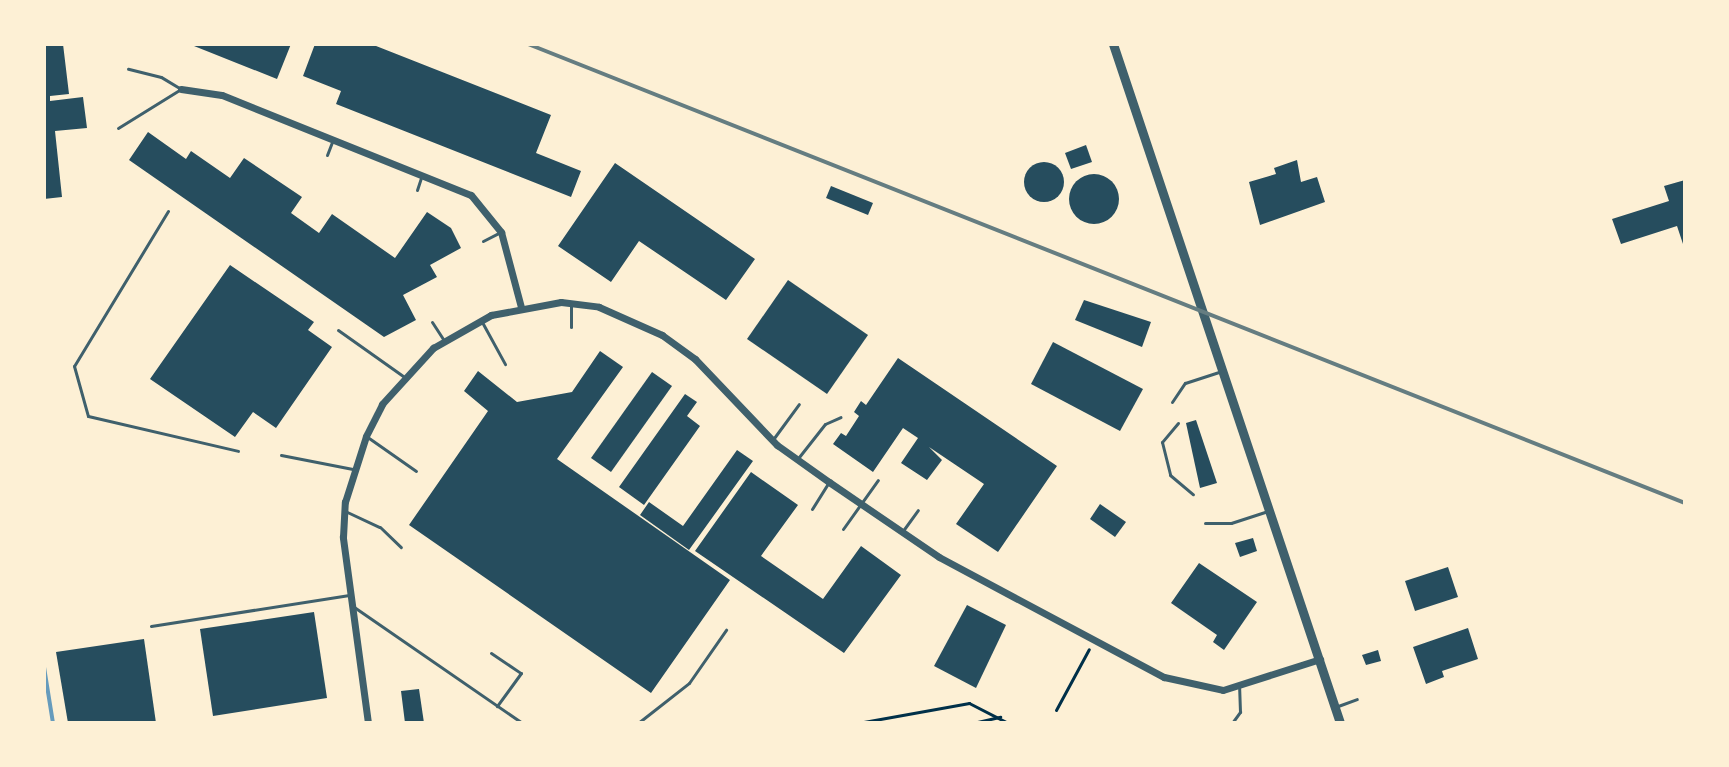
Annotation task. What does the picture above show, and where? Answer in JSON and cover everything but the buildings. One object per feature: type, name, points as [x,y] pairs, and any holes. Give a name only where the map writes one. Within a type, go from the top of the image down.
[{"type":"street","points":[[1113,44],[1340,723]]},
{"type":"street","points":[[181,89],[222,95],[471,195],[501,232],[521,307]]},
{"type":"street","points":[[368,723],[348,595],[345,511],[353,469],[366,436],[404,377],[445,341],[480,320],[521,307],[571,303],[619,313],[662,335],[695,359],[772,441],[939,557],[1191,686],[1239,686],[1320,659]]},
{"type":"lane","points":[[118,128],[181,89],[161,77],[128,69]]},
{"type":"lane","points":[[327,155],[333,139]]},
{"type":"lane","points":[[417,190],[423,174]]},
{"type":"lane","points":[[168,211],[74,366],[88,416],[238,451]]},
{"type":"lane","points":[[483,241],[501,232]]},
{"type":"lane","points":[[571,303],[571,327]]},
{"type":"lane","points":[[480,320],[505,364]]},
{"type":"lane","points":[[432,322],[445,341]]},
{"type":"lane","points":[[338,330],[404,377]]},
{"type":"lane","points":[[1172,402],[1185,383],[1224,369]]},
{"type":"lane","points":[[772,441],[799,404]]},
{"type":"lane","points":[[797,460],[825,424],[841,417]]},
{"type":"lane","points":[[1178,423],[1162,442],[1170,475],[1193,494]]},
{"type":"lane","points":[[366,436],[416,471]]},
{"type":"lane","points":[[281,455],[353,469]]},
{"type":"lane","points":[[843,529],[878,480]]},
{"type":"lane","points":[[812,509],[829,482]]},
{"type":"lane","points":[[902,532],[918,510]]},
{"type":"lane","points":[[1205,523],[1231,523],[1270,510]]},
{"type":"lane","points":[[345,511],[380,527],[401,547]]},
{"type":"lane","points":[[151,626],[348,595]]},
{"type":"lane","points":[[350,604],[522,723]]},
{"type":"lane","points":[[638,723],[689,683],[726,630]]},
{"type":"lane","points":[[491,653],[521,673],[497,706]]},
{"type":"lane","points":[[1232,723],[1240,712],[1239,686]]},
{"type":"lane","points":[[1335,707],[1357,699]]},
{"type":"path","points":[[1056,710],[1095,639]]},
{"type":"path","points":[[858,723],[962,703],[977,704],[1008,723]]},
{"type":"path","points":[[973,723],[1000,717]]},
{"type":"waterway","points":[[44,667],[53,723]]},
{"type":"railway","points":[[528,44],[1685,503]]}]
